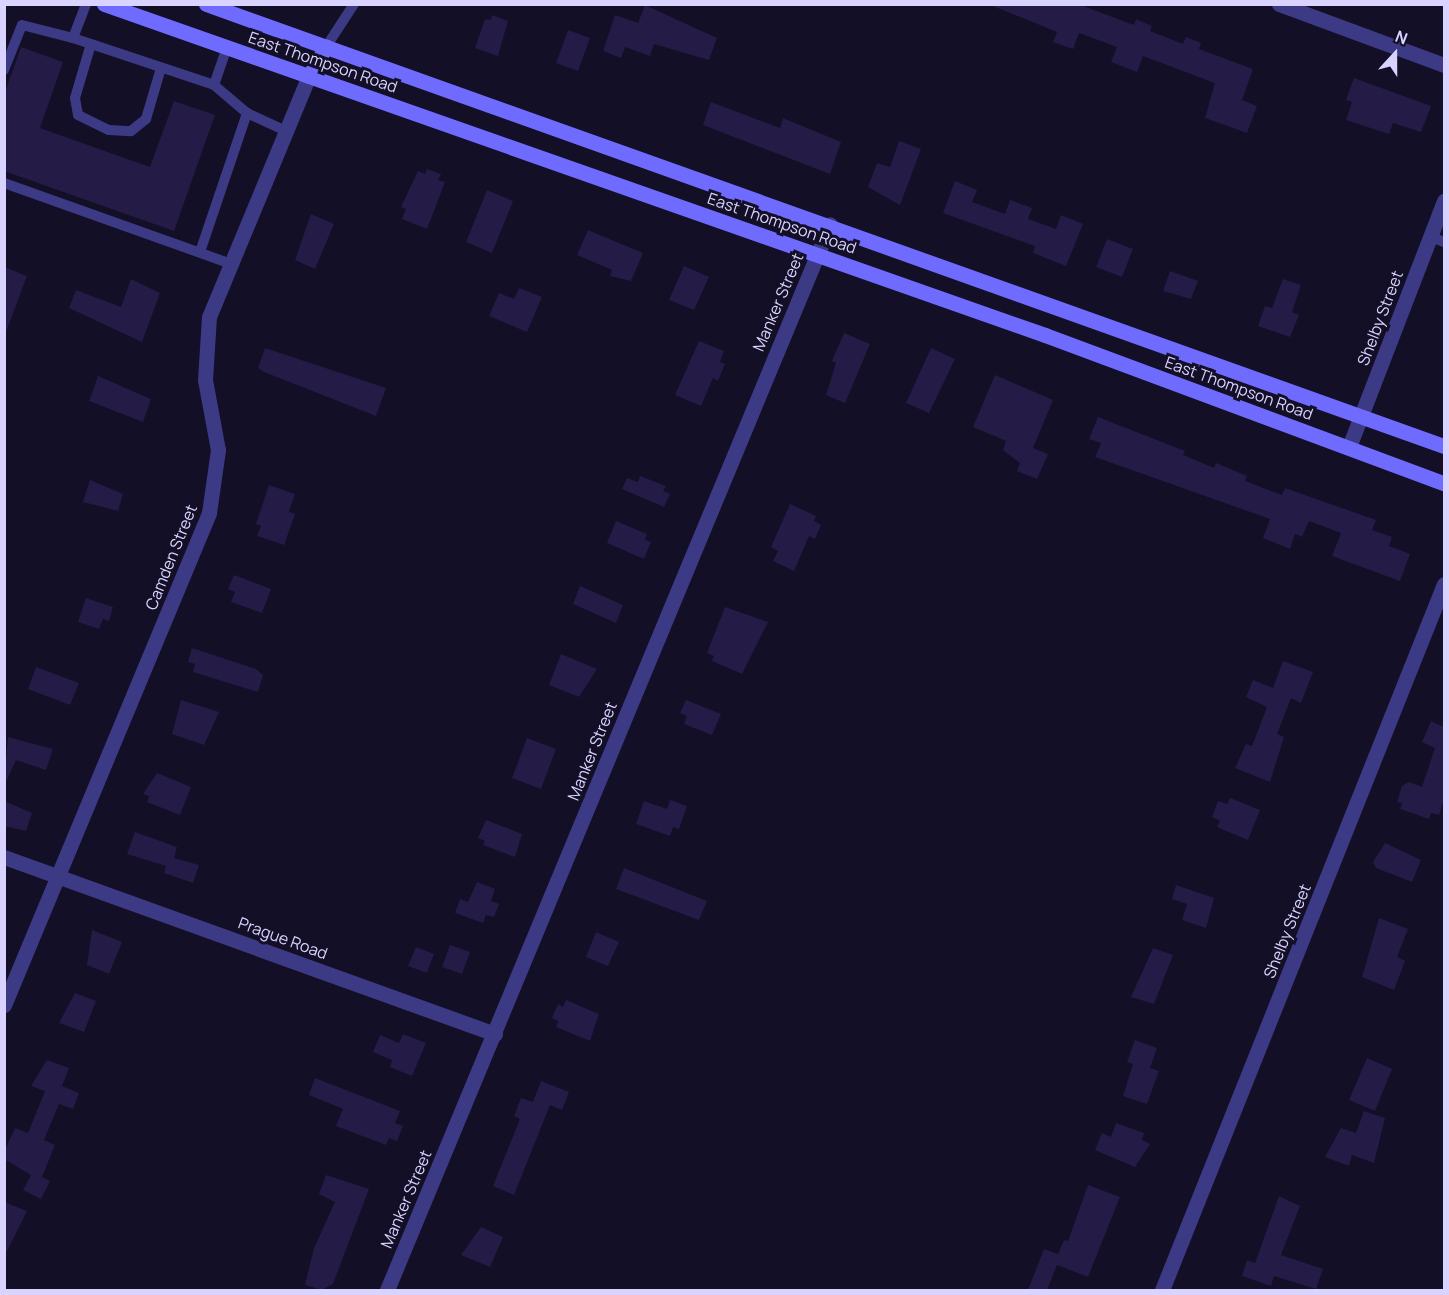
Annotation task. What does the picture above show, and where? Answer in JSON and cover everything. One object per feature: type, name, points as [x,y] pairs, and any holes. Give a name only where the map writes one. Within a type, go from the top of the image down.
[{"type":"main road","name":"East Thompson Road","points":[[104,4],[817,255],[1444,483]]},
{"type":"main road","name":"East Thompson Road","points":[[206,4],[830,224],[1444,446]]},
{"type":"main road","points":[[309,76],[326,46]]},
{"type":"street","points":[[1280,4],[1444,65]]},
{"type":"street","name":"Camden Street","points":[[4,1005],[211,506],[218,450],[204,350],[210,312],[309,76]]},
{"type":"street","name":"Shelby Street","points":[[1349,447],[1438,239],[1444,201]]},
{"type":"street","name":"Manker Street","points":[[387,1290],[830,224]]},
{"type":"street","name":"Shelby Street","points":[[1162,1290],[1444,584]]},
{"type":"street","name":"Prague Road","points":[[4,857],[495,1034]]},
{"type":"lane","points":[[73,38],[86,4]]},
{"type":"lane","points":[[326,46],[350,6]]},
{"type":"lane","points":[[4,70],[22,25],[73,38],[214,85],[247,113],[286,131]]},
{"type":"lane","points":[[91,44],[75,98],[78,115],[109,130],[131,131],[146,119],[161,68]]},
{"type":"lane","points":[[214,85],[227,48]]},
{"type":"lane","points":[[200,252],[247,113]]},
{"type":"lane","points":[[4,183],[229,263]]},
{"type":"building","points":[[988,4],[1078,4],[1134,25],[1136,19],[1152,26],[1150,31],[1183,44],[1186,37],[1201,43],[1199,49],[1253,69],[1242,100],[1257,106],[1247,133],[1205,118],[1215,83],[1143,56],[1137,72],[1111,62],[1117,47],[1079,33],[1073,49],[1053,42],[1057,32]]},
{"type":"building","points":[[645,5],[717,38],[709,60],[654,44],[650,56],[625,47],[621,58],[603,51],[615,15],[638,23]]},
{"type":"building","points":[[492,15],[508,21],[498,56],[475,48],[485,19],[491,20]]},
{"type":"building","points":[[568,30],[590,38],[578,71],[556,63]]},
{"type":"building","points":[[21,47],[63,62],[40,128],[150,167],[174,101],[215,115],[174,231],[4,171],[4,95]]},
{"type":"building","points":[[1354,78],[1431,106],[1421,132],[1393,123],[1389,134],[1346,120],[1352,102],[1346,100]]},
{"type":"building","points":[[711,102],[780,128],[783,118],[841,142],[830,174],[703,125]]},
{"type":"building","points":[[899,141],[921,149],[900,205],[868,187],[877,163],[890,167]]},
{"type":"building","points":[[427,169],[441,174],[438,180],[445,182],[427,229],[402,219],[406,209],[401,207],[418,171],[425,174]]},
{"type":"building","points":[[955,181],[977,190],[972,202],[1005,214],[1010,200],[1032,208],[1028,219],[1056,229],[1061,215],[1083,224],[1066,266],[1033,253],[1035,246],[943,213]]},
{"type":"building","points":[[487,190],[513,201],[492,253],[466,242]]},
{"type":"building","points":[[311,214],[334,224],[315,269],[295,260]]},
{"type":"building","points":[[588,230],[643,253],[631,281],[610,276],[612,270],[577,255]]},
{"type":"building","points":[[1107,239],[1133,249],[1122,277],[1096,267]]},
{"type":"building","points":[[684,266],[709,277],[694,310],[669,300]]},
{"type":"building","points":[[4,267],[27,276],[6,332],[4,332]]},
{"type":"building","points":[[1170,271],[1198,281],[1191,299],[1163,291]]},
{"type":"building","points":[[131,279],[160,293],[142,342],[69,308],[76,290],[121,307]]},
{"type":"building","points":[[1283,279],[1301,285],[1292,312],[1299,315],[1290,337],[1258,326],[1265,306],[1272,308]]},
{"type":"building","points":[[519,288],[542,297],[527,332],[489,316],[499,293],[514,299]]},
{"type":"building","points":[[844,333],[870,344],[845,403],[826,395],[836,363],[832,361]]},
{"type":"building","points":[[699,341],[724,351],[720,362],[725,364],[718,381],[713,378],[701,406],[675,395]]},
{"type":"building","points":[[265,348],[386,388],[376,416],[264,372],[258,368]]},
{"type":"building","points":[[931,348],[955,359],[929,413],[906,403]]},
{"type":"building","points":[[995,375],[1053,400],[1033,448],[1048,454],[1037,479],[1017,471],[1020,463],[1003,450],[1006,441],[973,427]]},
{"type":"building","points":[[98,376],[151,399],[143,422],[89,401]]},
{"type":"building","points":[[1098,417],[1185,451],[1183,455],[1214,468],[1216,463],[1247,476],[1245,481],[1282,495],[1285,488],[1376,520],[1372,530],[1392,537],[1389,546],[1410,554],[1400,581],[1332,556],[1341,533],[1309,521],[1302,537],[1295,534],[1290,549],[1263,538],[1270,519],[1095,457],[1101,443],[1089,439]]},
{"type":"building","points":[[640,476],[666,486],[663,491],[670,494],[664,507],[622,489],[627,478],[638,482]]},
{"type":"building","points":[[90,480],[123,494],[118,511],[83,502]]},
{"type":"building","points":[[269,485],[295,494],[289,512],[295,514],[284,545],[257,536],[261,526],[256,524]]},
{"type":"building","points":[[790,504],[816,516],[814,521],[821,525],[815,539],[809,536],[794,571],[773,561],[778,551],[771,547]]},
{"type":"building","points":[[616,521],[647,534],[645,540],[651,542],[644,559],[607,543]]},
{"type":"building","points":[[234,575],[271,589],[262,613],[231,602],[235,592],[228,589]]},
{"type":"building","points":[[580,586],[623,605],[616,623],[573,604]]},
{"type":"building","points":[[86,598],[113,607],[109,621],[103,619],[99,629],[78,622]]},
{"type":"building","points":[[725,607],[768,622],[742,674],[712,661],[714,656],[707,653]]},
{"type":"building","points":[[192,648],[256,669],[263,675],[258,692],[193,672],[195,664],[188,662]]},
{"type":"building","points":[[561,654],[597,669],[579,697],[549,685]]},
{"type":"building","points":[[1283,661],[1313,672],[1301,703],[1291,698],[1277,734],[1284,737],[1270,782],[1235,768],[1246,744],[1252,746],[1267,707],[1246,697],[1253,680],[1273,688]]},
{"type":"building","points":[[36,667],[79,683],[70,705],[28,689]]},
{"type":"building","points":[[181,700],[219,712],[204,745],[172,734]]},
{"type":"building","points":[[686,700],[721,714],[712,735],[684,724],[687,716],[680,713]]},
{"type":"building","points":[[1431,721],[1444,727],[1444,799],[1439,815],[1431,813],[1429,819],[1400,809],[1402,803],[1397,802],[1402,786],[1409,782],[1422,787],[1435,748],[1422,742]]},
{"type":"building","points":[[8,737],[53,749],[46,770],[16,760],[4,786]]},
{"type":"building","points":[[527,738],[556,749],[541,789],[512,778]]},
{"type":"building","points":[[157,773],[191,787],[180,815],[147,802],[149,796],[143,794]]},
{"type":"building","points":[[1230,798],[1260,810],[1248,840],[1217,827],[1220,821],[1212,817],[1218,801],[1227,804]]},
{"type":"building","points":[[670,800],[687,806],[679,829],[673,827],[670,836],[636,824],[644,801],[667,809]]},
{"type":"building","points":[[4,801],[32,813],[26,831],[4,826]]},
{"type":"building","points":[[486,820],[522,834],[515,857],[483,845],[485,841],[478,838]]},
{"type":"building","points":[[135,832],[177,847],[174,858],[199,865],[193,883],[164,873],[166,866],[127,854]]},
{"type":"building","points":[[1385,843],[1421,860],[1412,882],[1376,868],[1373,862]]},
{"type":"building","points":[[624,868],[707,901],[699,920],[616,889]]},
{"type":"building","points":[[477,882],[495,889],[491,901],[499,904],[494,917],[486,915],[483,923],[455,913],[460,899],[468,902]]},
{"type":"building","points":[[1176,885],[1214,898],[1206,928],[1182,920],[1187,904],[1172,899]]},
{"type":"building","points":[[1379,918],[1408,929],[1397,957],[1405,961],[1394,990],[1362,977]]},
{"type":"building","points":[[92,930],[122,942],[109,974],[87,965]]},
{"type":"building","points":[[596,932],[619,942],[608,966],[586,957]]},
{"type":"building","points":[[450,945],[470,952],[462,974],[442,967]]},
{"type":"building","points":[[416,947],[434,954],[427,973],[408,966]]},
{"type":"building","points":[[1153,948],[1173,955],[1154,1004],[1131,997]]},
{"type":"building","points":[[75,993],[96,1001],[84,1032],[59,1023]]},
{"type":"building","points":[[566,1000],[599,1014],[590,1041],[556,1027],[558,1021],[552,1018],[558,1004],[563,1007]]},
{"type":"building","points":[[403,1034],[426,1043],[412,1076],[390,1067],[392,1060],[373,1052],[380,1035],[399,1043]]},
{"type":"building","points":[[1135,1040],[1157,1048],[1150,1068],[1159,1071],[1147,1104],[1123,1096],[1133,1064],[1127,1062]]},
{"type":"building","points":[[1367,1058],[1392,1069],[1375,1111],[1349,1100]]},
{"type":"building","points":[[47,1060],[69,1068],[62,1086],[79,1093],[73,1109],[59,1104],[44,1140],[55,1145],[42,1177],[50,1181],[41,1199],[23,1190],[31,1175],[4,1159],[4,1152],[15,1128],[28,1133],[45,1091],[31,1086]]},
{"type":"building","points":[[315,1078],[400,1111],[395,1123],[403,1126],[397,1141],[389,1138],[386,1145],[336,1126],[343,1109],[309,1095]]},
{"type":"building","points":[[541,1081],[569,1092],[562,1110],[550,1105],[514,1195],[493,1186],[520,1119],[514,1116],[521,1098],[533,1102]]},
{"type":"building","points":[[1364,1111],[1385,1118],[1374,1163],[1352,1155],[1349,1166],[1325,1157],[1341,1128],[1356,1133]]},
{"type":"building","points":[[1116,1123],[1144,1133],[1142,1140],[1150,1144],[1135,1167],[1095,1150],[1102,1133],[1111,1137]]},
{"type":"building","points":[[326,1175],[369,1189],[333,1284],[322,1290],[305,1285],[314,1248],[335,1202],[319,1194]]},
{"type":"building","points":[[1088,1185],[1120,1197],[1088,1277],[1057,1265],[1047,1290],[1028,1290],[1044,1249],[1058,1254],[1064,1240],[1068,1241]]},
{"type":"building","points":[[1279,1196],[1300,1206],[1281,1255],[1323,1269],[1316,1289],[1274,1276],[1271,1286],[1242,1276],[1247,1260],[1255,1263]]},
{"type":"building","points":[[4,1202],[27,1211],[5,1255],[4,1255]]},
{"type":"building","points":[[481,1227],[503,1237],[490,1267],[461,1255]]}]
